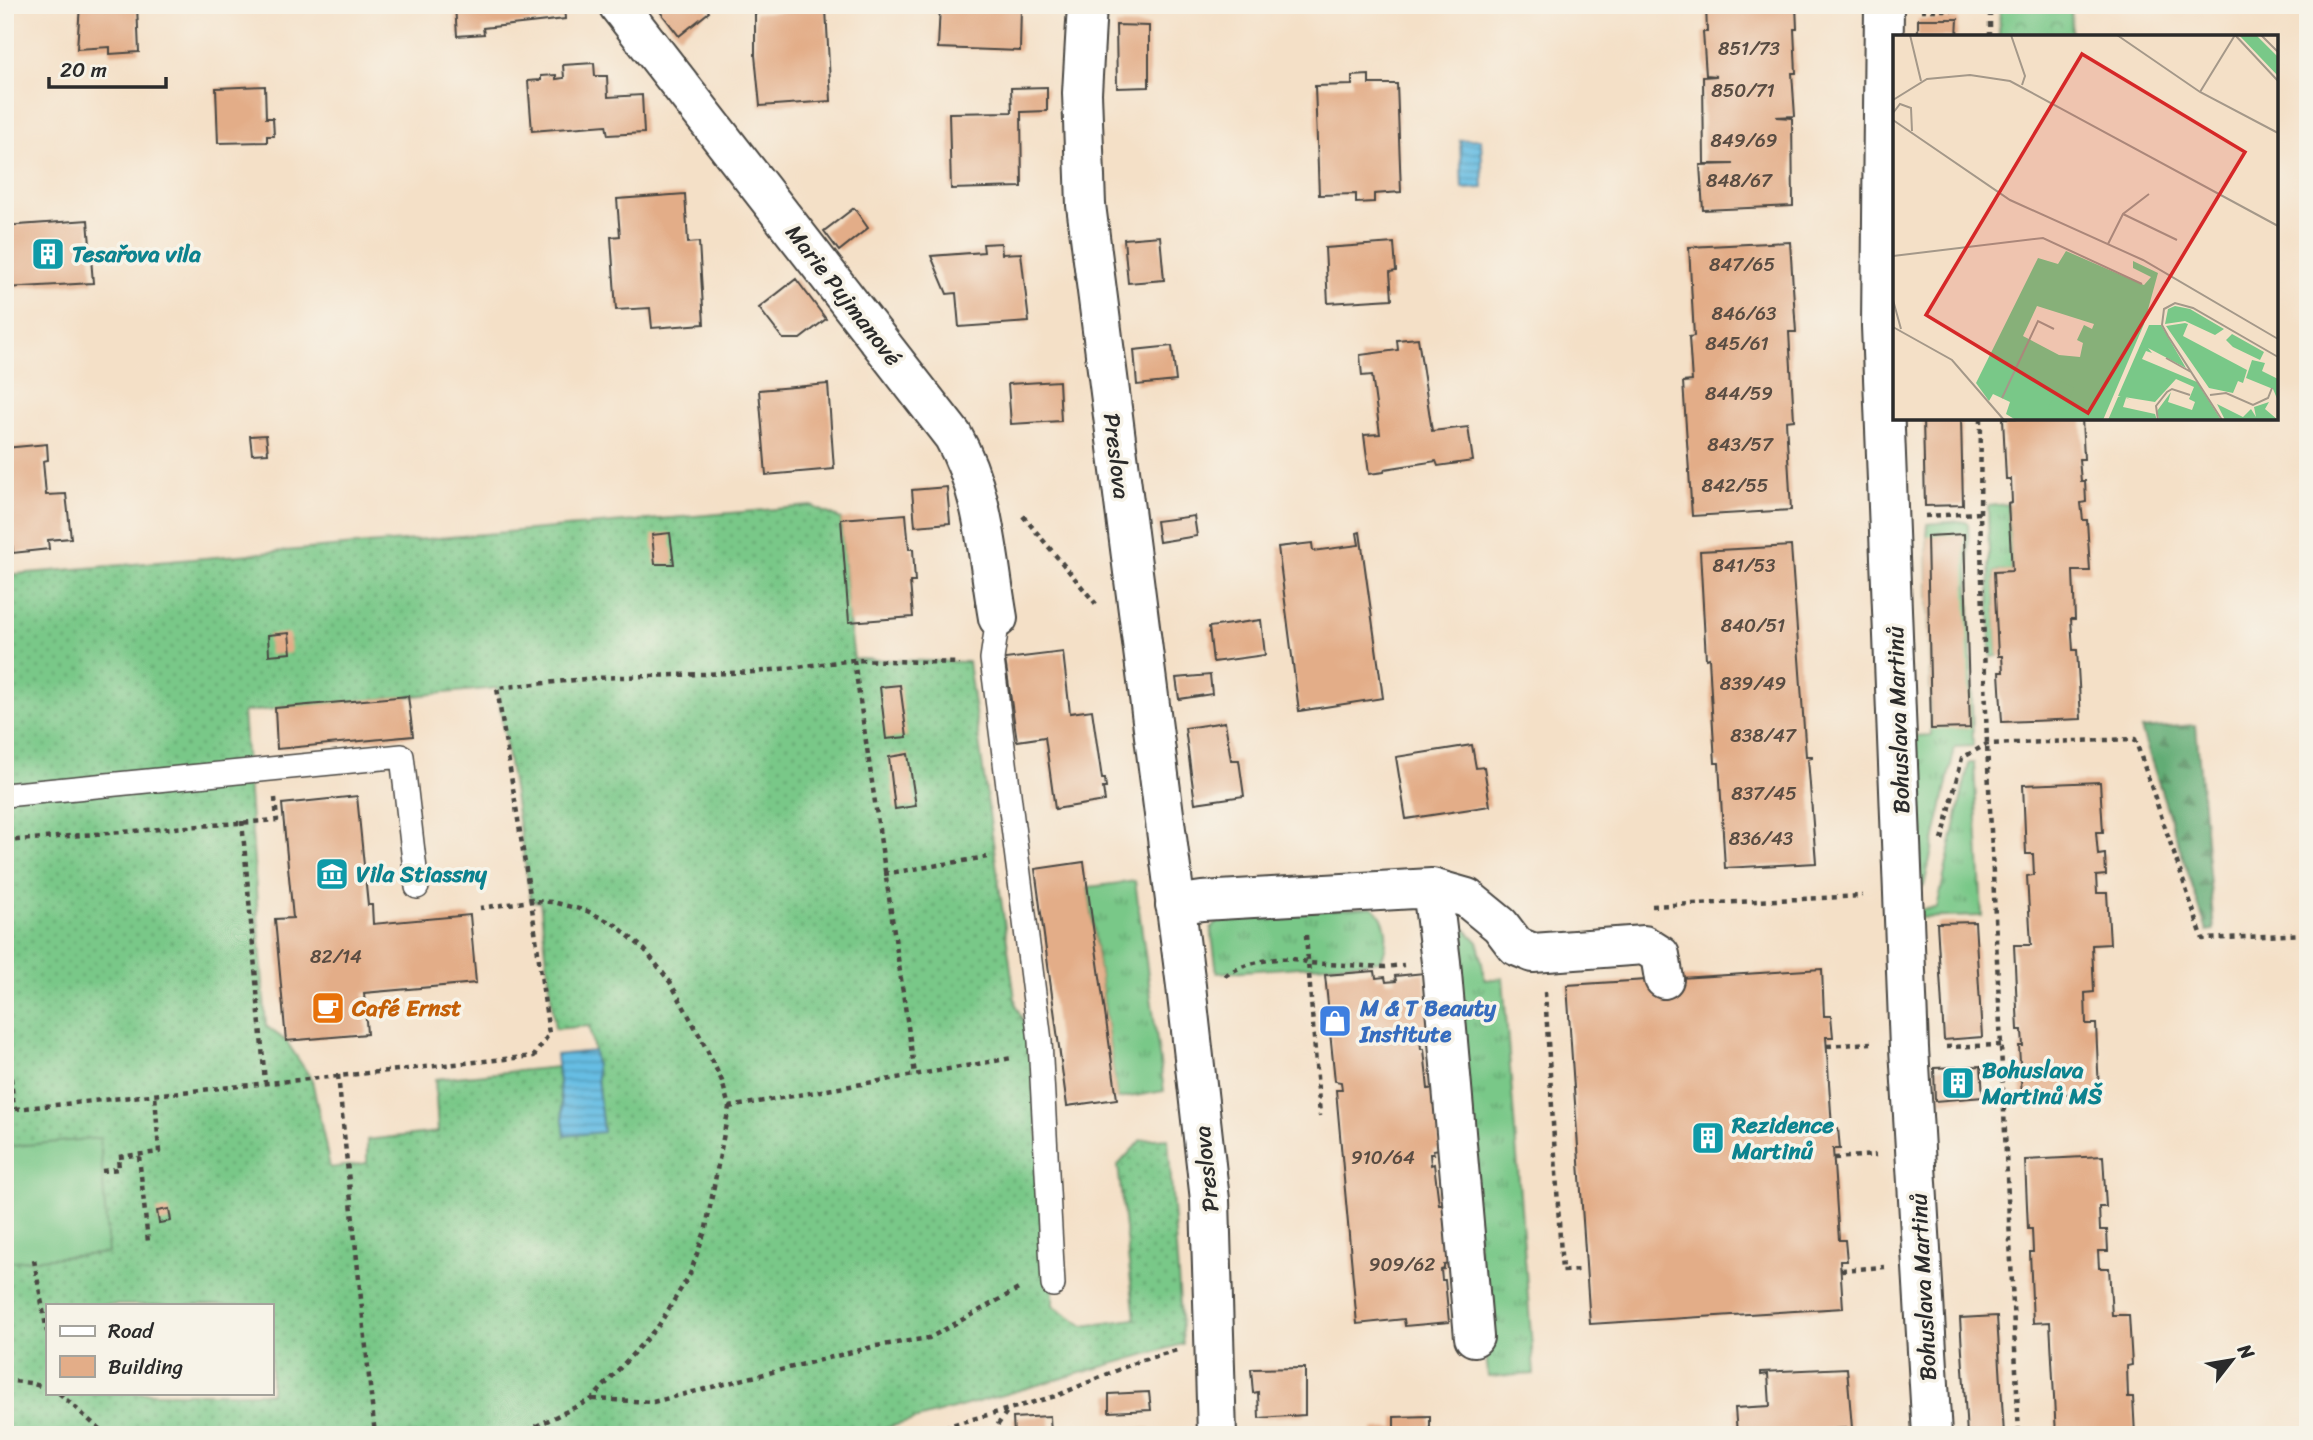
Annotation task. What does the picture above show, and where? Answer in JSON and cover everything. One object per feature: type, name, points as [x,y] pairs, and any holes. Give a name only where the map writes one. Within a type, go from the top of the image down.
[{"type":"street","name":"Marie Pujmanové","points":[[618,5],[953,436],[965,457],[979,500],[998,618]]},
{"type":"street","name":"Preslova","points":[[1087,5],[1082,93],[1086,205],[1210,1200],[1217,1435]]},
{"type":"street","name":"Bohuslava Martinů","points":[[1884,5],[1881,326],[1894,1045],[1932,1435]]},
{"type":"street","points":[[1175,905],[1202,901],[1432,888],[1467,898],[1500,925],[1517,946],[1533,953],[1644,945],[1660,955],[1664,979]]},
{"type":"street","points":[[1432,888],[1441,962],[1436,1037],[1444,1153],[1456,1268],[1474,1337]]},
{"type":"lane","points":[[998,618],[992,659],[1041,1054],[1054,1285]]},
{"type":"lane","points":[[5,795],[402,756],[417,887]]},
{"type":"path","points":[[1922,10],[1990,7],[2000,10]]},
{"type":"path","points":[[1990,7],[1990,35]]},
{"type":"path","points":[[1981,420],[1980,513],[1987,744],[2019,1435]]},
{"type":"path","points":[[1927,515],[1980,513]]},
{"type":"path","points":[[1023,516],[1099,608]]},
{"type":"path","points":[[5,1110],[534,1056],[549,1034],[497,688],[595,678],[756,671],[854,660],[962,663],[992,659]]},
{"type":"path","points":[[854,660],[915,1074]]},
{"type":"path","points":[[1940,849],[1962,758],[1987,744],[2135,739],[2203,939],[2308,934]]},
{"type":"path","points":[[5,841],[277,820],[273,770]]},
{"type":"path","points":[[242,821],[265,1082]]},
{"type":"path","points":[[884,874],[1017,852]]},
{"type":"path","points":[[1669,905],[1864,896]]},
{"type":"path","points":[[480,908],[531,901],[552,902],[587,911],[616,925],[645,950],[670,982],[722,1081],[729,1107],[706,1228],[690,1274],[659,1325],[592,1399],[518,1435]]},
{"type":"path","points":[[1305,931],[1320,1116]]},
{"type":"path","points":[[1237,968],[1251,963],[1298,958],[1308,963],[1385,967],[1441,962]]},
{"type":"path","points":[[1544,989],[1562,1271],[1580,1270]]},
{"type":"path","points":[[5,1018],[14,1109]]},
{"type":"path","points":[[1827,1046],[2001,1045]]},
{"type":"path","points":[[729,1107],[1041,1054]]},
{"type":"path","points":[[338,1074],[375,1435]]},
{"type":"path","points":[[102,1171],[119,1169],[117,1157],[159,1152],[155,1094]]},
{"type":"path","points":[[1833,1158],[1884,1154]]},
{"type":"path","points":[[139,1156],[148,1242]]},
{"type":"path","points":[[34,1259],[46,1326]]},
{"type":"path","points":[[1841,1270],[1891,1267]]},
{"type":"path","points":[[592,1399],[653,1402],[876,1346],[929,1338],[1027,1285],[1054,1285]]},
{"type":"path","points":[[915,1435],[1056,1396],[1139,1361],[1188,1347]]},
{"type":"path","points":[[5,1380],[46,1388]]},
{"type":"path","points":[[60,1394],[106,1435]]},
{"type":"path","points":[[992,1433],[1008,1409]]},
{"type":"green space","points":[[2000,5],[2071,5],[2072,35],[1999,35]]},
{"type":"green space","points":[[2008,504],[2012,571],[1994,572],[1998,656],[1991,657],[1988,506]]},
{"type":"green space","points":[[811,506],[841,519],[854,659],[968,662],[1016,1006],[1028,1031],[1053,1305],[1084,1326],[1135,1319],[1118,1165],[1141,1140],[1168,1138],[1183,1344],[861,1435],[5,1435],[5,575]],"holes":[[[497,688],[531,901],[540,902],[555,1029],[589,1026],[603,1131],[565,1136],[557,1067],[435,1079],[438,1132],[367,1140],[367,1163],[330,1168],[312,1080],[286,1041],[266,1026],[243,712]]]},
{"type":"green space","points":[[1960,521],[1968,523],[1973,746],[1955,747],[1924,886],[1911,887],[1913,736],[1931,735],[1927,524]]},
{"type":"green space","points":[[2196,725],[2214,930],[2207,931],[2141,729]]},
{"type":"green space","points":[[1969,763],[1974,763],[1982,916],[1912,918],[1912,910],[1937,908]]},
{"type":"green space","points":[[1135,881],[1164,1091],[1117,1099],[1088,887]]},
{"type":"green space","points":[[1373,907],[1385,925],[1385,947],[1381,961],[1217,973],[1211,928],[1223,917]]},
{"type":"green space","points":[[1453,916],[1478,942],[1485,980],[1503,978],[1534,1374],[1488,1377]]},
{"type":"green space","points":[[100,1138],[108,1253],[5,1262],[5,1147]]},
{"type":"water","points":[[1481,139],[1483,188],[1462,189],[1460,140]]},
{"type":"water","points":[[594,1051],[603,1132],[565,1136],[556,1055]]},
{"type":"building","points":[[80,5],[137,5],[139,52],[110,54],[110,47],[77,49]]},
{"type":"building","points":[[455,5],[564,5],[565,19],[483,28],[484,34],[457,36]]},
{"type":"building","points":[[663,5],[704,5],[709,12],[679,36],[658,9]]},
{"type":"building","points":[[940,5],[1021,5],[1020,51],[938,48]]},
{"type":"building","points":[[1706,5],[1796,5],[1796,73],[1792,73],[1795,116],[1776,117],[1792,118],[1793,206],[1703,210],[1700,165],[1734,164],[1704,164],[1703,77],[1717,76],[1706,75],[1703,32],[1707,32]]},
{"type":"building","points":[[826,9],[831,101],[760,106],[755,55],[755,13]]},
{"type":"building","points":[[1918,19],[1958,19],[1957,35],[1918,35]]},
{"type":"building","points":[[1116,25],[1149,26],[1149,87],[1117,88]]},
{"type":"building","points":[[594,63],[595,76],[607,76],[608,97],[642,95],[644,133],[608,135],[606,125],[532,131],[528,81],[541,80],[541,76],[556,75],[556,79],[564,78],[563,65]]},
{"type":"building","points":[[1369,75],[1369,84],[1397,84],[1401,192],[1374,194],[1374,202],[1356,203],[1356,194],[1319,195],[1315,86],[1352,85],[1352,76]]},
{"type":"building","points":[[265,86],[266,118],[273,118],[274,136],[267,136],[267,142],[218,143],[216,88]]},
{"type":"building","points":[[1047,87],[1047,111],[1021,112],[1022,187],[951,189],[949,113],[1012,112],[1011,88]]},
{"type":"building","points":[[685,194],[688,243],[699,242],[704,324],[652,328],[650,308],[616,310],[611,237],[620,236],[617,199]]},
{"type":"building","points":[[854,208],[868,228],[839,251],[824,231]]},
{"type":"building","name":"Tesařova vila","points":[[88,220],[93,283],[5,288],[5,226]]},
{"type":"building","points":[[1160,236],[1164,280],[1128,283],[1124,239]]},
{"type":"building","points":[[1790,242],[1796,332],[1789,332],[1794,420],[1786,421],[1791,510],[1692,516],[1683,382],[1692,381],[1689,337],[1694,336],[1689,247]]},
{"type":"building","points":[[1001,243],[1002,254],[1021,253],[1029,322],[959,327],[956,293],[947,294],[931,256],[984,252],[983,244]]},
{"type":"building","points":[[1394,243],[1396,271],[1390,272],[1392,299],[1328,303],[1325,248]]},
{"type":"building","points":[[796,279],[826,319],[800,339],[783,339],[759,308]]},
{"type":"building","points":[[1418,338],[1432,431],[1468,427],[1473,461],[1438,466],[1436,461],[1369,474],[1364,435],[1380,434],[1372,375],[1362,376],[1360,355],[1398,350],[1397,340]]},
{"type":"building","points":[[1172,346],[1176,381],[1137,385],[1134,350]]},
{"type":"building","points":[[1059,381],[1061,421],[1011,424],[1008,384]]},
{"type":"building","points":[[828,384],[834,469],[766,475],[759,390]]},
{"type":"building","points":[[1923,420],[1961,420],[1963,505],[1925,506]]},
{"type":"building","points":[[2003,420],[2082,420],[2084,459],[2079,459],[2081,481],[2085,481],[2086,502],[2081,503],[2083,520],[2087,520],[2090,571],[2073,571],[2075,619],[2071,619],[2073,650],[2077,650],[2081,719],[2002,722],[1999,672],[2003,672],[2002,656],[1998,656],[1994,572],[2012,571],[2008,504],[2012,503],[2011,479],[2006,479]]},
{"type":"building","points":[[266,435],[268,453],[252,454],[250,436]]},
{"type":"building","points":[[47,444],[48,460],[43,461],[46,495],[66,494],[71,538],[48,540],[49,549],[13,553],[12,543],[5,544],[5,448]]},
{"type":"building","points":[[947,487],[950,523],[915,526],[912,490]]},
{"type":"building","points":[[906,514],[909,549],[913,549],[915,582],[910,582],[913,617],[849,622],[841,519]]},
{"type":"building","points":[[1194,516],[1197,536],[1159,542],[1156,521]]},
{"type":"building","points":[[1360,532],[1383,698],[1299,711],[1278,547],[1312,543],[1313,551],[1359,545],[1357,533]]},
{"type":"building","points":[[670,533],[674,564],[655,564],[652,535]]},
{"type":"building","points":[[1964,534],[1970,728],[1931,729],[1927,536]]},
{"type":"building","points":[[1791,546],[1806,756],[1812,756],[1808,759],[1816,863],[1725,868],[1719,763],[1715,763],[1709,658],[1706,659],[1700,551]]},
{"type":"building","points":[[1261,620],[1265,655],[1213,662],[1209,627]]},
{"type":"building","points":[[289,633],[291,653],[269,655],[268,635]]},
{"type":"building","points":[[1063,652],[1070,713],[1092,710],[1102,779],[1105,779],[1106,788],[1103,788],[1105,801],[1055,809],[1045,737],[1017,741],[1005,659]]},
{"type":"building","points":[[1210,675],[1212,694],[1179,699],[1176,678]]},
{"type":"building","points":[[900,685],[907,737],[886,739],[880,687]]},
{"type":"building","points":[[408,696],[413,736],[277,749],[275,708]]},
{"type":"building","points":[[1225,722],[1231,760],[1239,760],[1244,796],[1195,803],[1185,728]]},
{"type":"building","points":[[1472,745],[1476,768],[1484,767],[1490,806],[1406,819],[1396,757]]},
{"type":"building","points":[[908,754],[916,806],[895,809],[889,757]]},
{"type":"building","points":[[2100,782],[2103,832],[2096,832],[2098,855],[2105,854],[2106,875],[2096,876],[2097,893],[2107,893],[2110,944],[2092,945],[2094,992],[2085,993],[2086,1024],[2096,1024],[2099,1092],[2022,1096],[2019,1046],[2023,1046],[2022,1030],[2018,1030],[2014,945],[2031,945],[2027,876],[2034,875],[2033,854],[2026,854],[2023,785]]},
{"type":"building","points":[[357,796],[368,905],[372,905],[373,924],[470,915],[476,983],[364,993],[367,1034],[286,1041],[275,919],[293,918],[282,804]]},
{"type":"building","points":[[1084,862],[1117,1099],[1067,1106],[1035,869]]},
{"type":"building","points":[[1975,922],[1982,1037],[1944,1040],[1937,923]]},
{"type":"building","name":"Rezidence Martinů","points":[[1822,969],[1824,1016],[1831,1016],[1833,1037],[1826,1037],[1832,1128],[1838,1128],[1840,1149],[1833,1149],[1839,1240],[1845,1240],[1847,1261],[1840,1261],[1843,1308],[1590,1324],[1567,985]]},
{"type":"building","points":[[1375,971],[1376,978],[1385,977],[1386,982],[1396,981],[1395,976],[1424,973],[1430,1033],[1423,1034],[1420,1039],[1421,1049],[1424,1049],[1428,1089],[1435,1088],[1440,1149],[1433,1150],[1434,1154],[1430,1154],[1431,1165],[1434,1164],[1439,1204],[1445,1204],[1450,1264],[1444,1265],[1441,1270],[1442,1280],[1445,1280],[1449,1322],[1405,1326],[1404,1319],[1357,1324],[1336,1090],[1342,1090],[1341,1082],[1335,1081],[1330,1032],[1337,1032],[1336,1024],[1330,1024],[1325,975]]},
{"type":"building","name":"Bohuslava Martinů MŠ","points":[[1981,1066],[1983,1097],[1935,1101],[1934,1068]]},
{"type":"building","points":[[2103,1156],[2106,1207],[2099,1207],[2100,1230],[2107,1230],[2108,1251],[2098,1251],[2099,1268],[2109,1268],[2112,1315],[2129,1315],[2132,1365],[2127,1366],[2128,1397],[2133,1397],[2135,1435],[2056,1435],[2050,1322],[2033,1323],[2030,1252],[2033,1252],[2032,1229],[2028,1229],[2025,1160]]},
{"type":"building","points":[[169,1209],[171,1221],[159,1223],[157,1211]]},
{"type":"building","points":[[1997,1316],[2004,1435],[1967,1435],[1960,1318]]},
{"type":"building","points":[[1305,1368],[1305,1415],[1259,1418],[1258,1392],[1253,1393],[1251,1369]]},
{"type":"building","points":[[1847,1368],[1852,1428],[1737,1434],[1735,1408],[1770,1406],[1768,1374],[1761,1375],[1761,1372]]},
{"type":"building","points":[[1149,1392],[1151,1410],[1109,1412],[1109,1394]]},
{"type":"building","points":[[1050,1416],[1051,1435],[1014,1435],[1013,1418]]},
{"type":"building","points":[[1430,1416],[1430,1435],[1373,1435],[1372,1429],[1394,1428],[1394,1417]]},
{"type":"building","points":[[1151,1428],[1151,1435],[1111,1435],[1110,1429]]},
{"type":"place","name":"Tesařova vila","points":[[48,254]]},
{"type":"place","name":"Vila Stiassny","points":[[332,874]]},
{"type":"place","name":"Café Ernst","points":[[328,1008]]},
{"type":"place","name":"M & T Beauty Institute","points":[[1335,1021]]},
{"type":"place","name":"Bohuslava Martinů MŠ","points":[[1958,1083]]},
{"type":"place","name":"Rezidence Martinů","points":[[1708,1138]]}]
